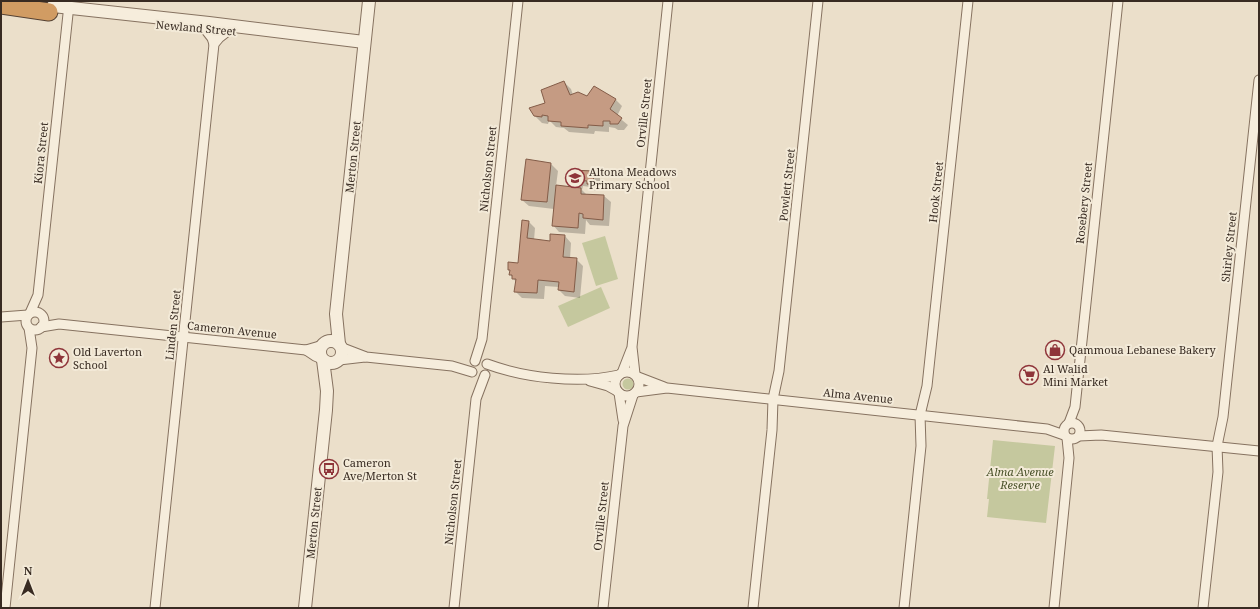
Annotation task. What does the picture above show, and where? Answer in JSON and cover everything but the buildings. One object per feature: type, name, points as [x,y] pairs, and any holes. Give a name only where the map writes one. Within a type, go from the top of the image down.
[{"type":"highway","points":[[25,1],[57,11]]},
{"type":"highway","points":[[1,5],[57,11]]},
{"type":"street","name":"Merton Street","points":[[340,346],[336,314],[369,1]]},
{"type":"street","name":"Nicholson Street","points":[[454,608],[476,399],[482,366],[482,339],[518,1]]},
{"type":"street","name":"Orville Street","points":[[636,376],[632,347],[668,1]]},
{"type":"street","name":"Powlett Street","points":[[753,608],[772,430],[777,414],[776,399],[818,1]]},
{"type":"street","name":"Hook Street","points":[[904,608],[921,446],[926,429],[924,415],[968,1]]},
{"type":"street","name":"Rosebery Street","points":[[1054,608],[1118,1]]},
{"type":"street","name":"Newland Street","points":[[57,11],[205,29],[343,39]]},
{"type":"street","name":"Newland Street","points":[[57,11],[201,22],[364,42]]},
{"type":"street","name":"Kiora Street","points":[[41,315],[38,295],[57,11]]},
{"type":"street","points":[[205,29],[212,38],[214,44]]},
{"type":"street","points":[[214,44],[218,38],[228,31]]},
{"type":"street","name":"Linden Street","points":[[155,608],[214,44]]},
{"type":"street","name":"Shirley Street","points":[[1203,608],[1218,472],[1222,461],[1220,447],[1259,80]]},
{"type":"street","name":"Kiora Street","points":[[29,314],[38,295]]},
{"type":"street","points":[[4,318],[36,313],[41,315],[44,322],[32,348],[5,608]]},
{"type":"street","points":[[29,314],[26,321],[32,348]]},
{"type":"street","name":"Merton Street","points":[[323,344],[336,314]]},
{"type":"street","name":"Cameron Avenue","points":[[41,315],[59,324]]},
{"type":"street","points":[[4,318],[33,330],[40,328]]},
{"type":"street","name":"Cameron Avenue","points":[[40,328],[59,324],[306,350],[323,344]]},
{"type":"street","points":[[366,357],[340,346],[333,341],[323,344],[320,352],[322,360],[329,363],[366,357],[452,366],[482,366],[529,376],[585,380],[608,386],[626,396],[634,393],[639,385],[636,376],[629,372],[585,380]]},
{"type":"street","points":[[337,361],[342,354],[340,346]]},
{"type":"street","name":"Orville Street","points":[[621,374],[632,347]]},
{"type":"street","name":"Cameron Avenue","points":[[306,350],[322,360]]},
{"type":"street","name":"Merton Street","points":[[322,360],[327,391]]},
{"type":"street","name":"Merton Street","points":[[305,608],[327,391],[337,361]]},
{"type":"street","points":[[452,366],[473,374]]},
{"type":"street","name":"Nicholson Street","points":[[476,399],[471,368],[482,366]]},
{"type":"street","points":[[618,392],[615,381],[621,374]]},
{"type":"street","name":"Alma Avenue","points":[[636,376],[667,388]]},
{"type":"street","name":"Alma Avenue","points":[[634,393],[667,388],[1259,451]]},
{"type":"street","name":"Orville Street","points":[[618,392],[623,426]]},
{"type":"street","name":"Orville Street","points":[[603,608],[623,426],[634,393]]},
{"type":"green space","points":[[605,236],[618,279],[596,286],[582,243]]},
{"type":"green space","points":[[601,287],[610,308],[568,327],[558,306]]},
{"type":"green space","points":[[626,379],[630,379],[632,380],[632,388],[626,389],[623,386],[623,382]]},
{"type":"green space","name":"Alma Avenue Reserve","points":[[993,440],[1055,446],[1046,523],[987,517],[989,499],[987,499]]},
{"type":"place","name":"Altona Meadows Primary School","points":[[575,178]]},
{"type":"place","name":"Qammoua Lebanese Bakery","points":[[1055,350]]},
{"type":"place","name":"Old Laverton School","points":[[59,358]]},
{"type":"place","name":"Al Walid Mini Market","points":[[1029,375]]},
{"type":"place","name":"Cameron Ave/Merton St","points":[[329,469]]}]
